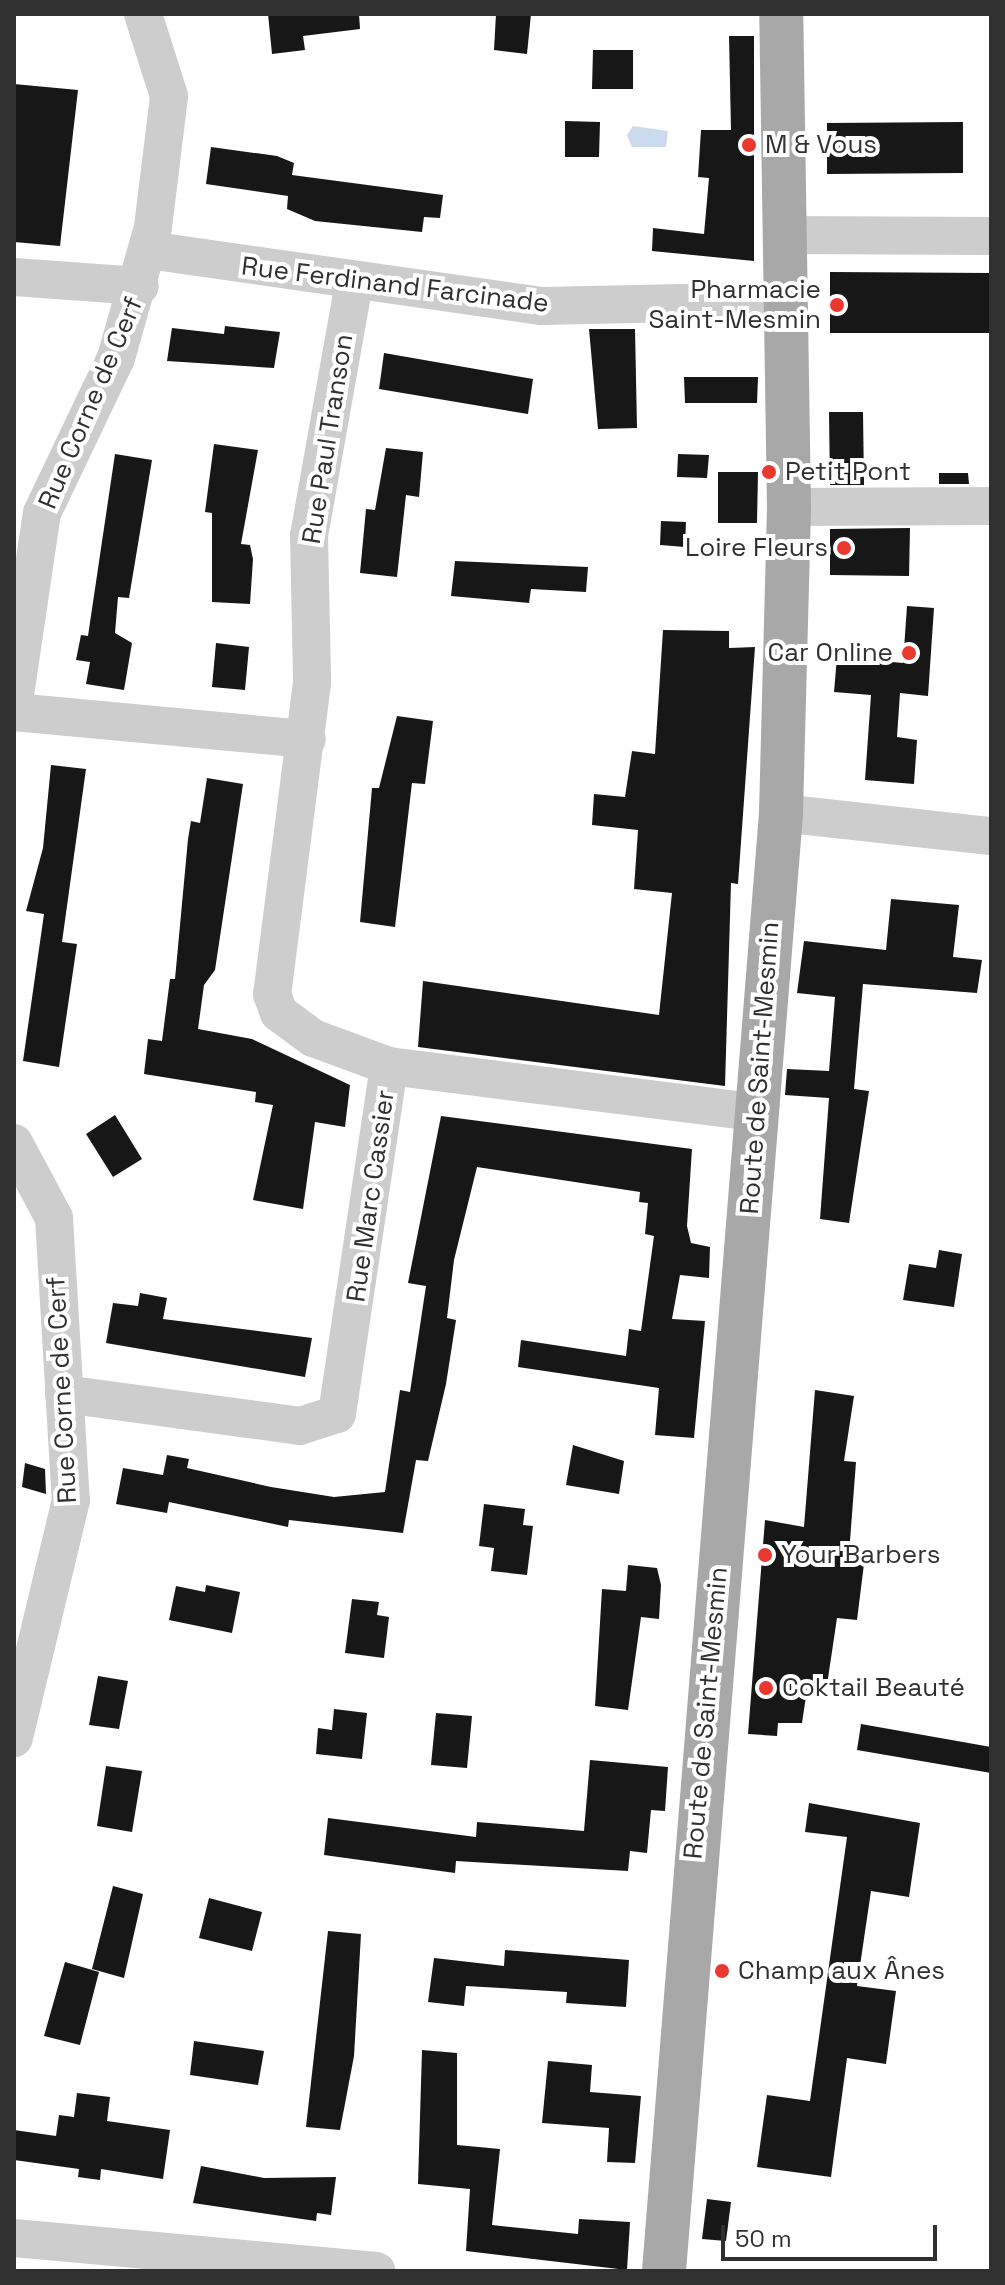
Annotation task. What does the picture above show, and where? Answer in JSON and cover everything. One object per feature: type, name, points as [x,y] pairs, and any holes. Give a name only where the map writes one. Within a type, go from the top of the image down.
[{"type":"main road","name":"Route de Saint-Mesmin","points":[[664,2271],[719,1546],[742,1346],[755,1112],[781,813],[789,507],[781,14]]},
{"type":"street","name":"Rue Corne de Cerf","points":[[14,702],[18,642],[42,513],[116,358],[144,268],[169,96],[143,14]]},
{"type":"street","points":[[785,235],[991,236]]},
{"type":"street","name":"Rue Ferdinand Farcinade","points":[[14,277],[144,268],[354,283],[542,306],[787,301]]},
{"type":"street","name":"Rue Paul Transon","points":[[354,283],[309,535],[307,739],[272,994],[292,1026],[389,1066]]},
{"type":"street","points":[[789,507],[991,506]]},
{"type":"street","points":[[14,712],[307,739]]},
{"type":"street","points":[[781,813],[991,836]]},
{"type":"street","name":"Rue Marc Cassier","points":[[64,1394],[300,1426],[337,1414],[389,1066],[755,1112]]},
{"type":"street","name":"Rue Corne de Cerf","points":[[14,1143],[54,1218],[71,1500],[65,1540],[14,1738]]},
{"type":"street","points":[[14,2238],[376,2271]]},
{"type":"water","points":[[633,126],[668,131],[666,147],[632,147],[627,135]]},
{"type":"building","points":[[268,14],[359,14],[360,29],[303,36],[305,50],[272,54]]},
{"type":"building","points":[[496,14],[531,14],[527,54],[494,50]]},
{"type":"building","points":[[729,36],[754,36],[754,261],[652,251],[653,228],[704,234],[709,178],[698,177],[701,130],[731,130]]},
{"type":"building","points":[[593,50],[633,50],[633,89],[592,89]]},
{"type":"building","points":[[14,84],[78,90],[60,246],[14,242]]},
{"type":"building","points":[[565,121],[600,122],[599,157],[565,157]]},
{"type":"building","points":[[963,122],[963,173],[827,174],[827,123]]},
{"type":"building","points":[[211,147],[277,156],[294,163],[292,175],[443,195],[440,218],[424,217],[422,232],[315,221],[287,209],[288,196],[206,184]]},
{"type":"building","points":[[830,272],[991,273],[991,333],[830,333]]},
{"type":"building","points":[[225,326],[280,332],[274,368],[167,361],[172,328],[224,334]]},
{"type":"building","points":[[589,329],[635,329],[637,428],[598,429]]},
{"type":"building","points":[[384,353],[533,379],[528,414],[379,389]]},
{"type":"building","points":[[684,377],[758,377],[757,403],[685,403]]},
{"type":"building","points":[[829,412],[863,412],[864,485],[830,485]]},
{"type":"building","points":[[214,444],[258,450],[241,544],[250,545],[253,559],[250,604],[212,602],[212,513],[205,512]]},
{"type":"building","points":[[386,448],[423,452],[419,497],[406,495],[397,577],[360,573],[366,509],[375,510]]},
{"type":"building","points":[[115,454],[152,460],[129,598],[118,597],[115,633],[132,643],[124,690],[86,684],[90,662],[76,660],[81,635],[88,636]]},
{"type":"building","points":[[678,454],[709,455],[707,478],[677,477]]},
{"type":"building","points":[[718,472],[758,472],[757,523],[718,523]]},
{"type":"building","points":[[939,473],[968,473],[969,484],[939,484]]},
{"type":"building","points":[[661,521],[686,522],[685,547],[660,545]]},
{"type":"building","points":[[910,528],[909,576],[830,575],[830,529]]},
{"type":"building","points":[[455,561],[588,567],[586,592],[531,589],[529,603],[451,596]]},
{"type":"building","points":[[907,606],[934,608],[928,696],[900,693],[897,737],[917,740],[914,784],[865,780],[871,695],[834,692],[837,657],[903,663]]},
{"type":"building","points":[[663,630],[729,631],[729,648],[755,647],[738,884],[731,883],[725,1086],[418,1047],[423,981],[659,1015],[672,893],[634,889],[638,830],[592,825],[594,794],[625,797],[632,751],[655,754]]},
{"type":"building","points":[[216,643],[249,647],[245,690],[212,687]]},
{"type":"building","points":[[397,716],[433,721],[425,784],[412,783],[395,927],[360,922],[372,788],[379,788]]},
{"type":"building","points":[[51,765],[86,769],[62,942],[77,944],[59,1067],[23,1061],[44,914],[26,911],[43,848]]},
{"type":"building","points":[[207,778],[243,784],[215,970],[204,985],[198,1029],[252,1039],[350,1085],[345,1127],[315,1122],[303,1209],[253,1200],[273,1105],[255,1102],[256,1092],[144,1074],[148,1039],[162,1041],[170,979],[175,979],[191,821],[200,823]]},
{"type":"building","points":[[891,899],[959,905],[953,957],[982,960],[977,993],[863,984],[854,1089],[869,1091],[849,1223],[820,1219],[829,1098],[785,1095],[787,1069],[829,1071],[835,997],[797,993],[804,941],[886,950]]},
{"type":"building","points":[[115,1115],[142,1159],[113,1177],[86,1134]]},
{"type":"building","points":[[441,1116],[692,1149],[687,1226],[691,1243],[710,1247],[709,1278],[680,1275],[672,1319],[705,1321],[694,1438],[655,1435],[659,1388],[518,1367],[521,1340],[626,1356],[629,1329],[641,1331],[654,1236],[645,1234],[648,1203],[639,1202],[640,1192],[477,1167],[454,1260],[447,1318],[456,1320],[446,1384],[428,1461],[416,1460],[403,1533],[289,1520],[288,1527],[169,1502],[167,1513],[116,1504],[123,1468],[163,1475],[167,1455],[189,1459],[187,1468],[271,1487],[334,1497],[385,1492],[400,1390],[410,1392],[426,1286],[408,1283]]},
{"type":"building","points":[[939,1250],[962,1254],[954,1307],[903,1300],[909,1264],[936,1268]]},
{"type":"building","points":[[140,1293],[167,1298],[163,1319],[312,1338],[305,1377],[106,1343],[113,1303],[138,1306]]},
{"type":"building","points":[[815,1390],[854,1396],[844,1461],[856,1462],[849,1554],[865,1556],[857,1620],[837,1618],[827,1685],[808,1683],[802,1723],[778,1723],[777,1736],[748,1734],[765,1520],[804,1527]]},
{"type":"building","points":[[573,1445],[624,1461],[619,1494],[566,1485]]},
{"type":"building","points":[[25,1463],[45,1469],[46,1494],[22,1487]]},
{"type":"building","points":[[484,1504],[525,1509],[523,1525],[533,1526],[527,1575],[491,1571],[494,1548],[479,1546]]},
{"type":"building","points":[[628,1565],[657,1568],[661,1585],[659,1619],[641,1617],[628,1710],[595,1706],[602,1589],[626,1591]]},
{"type":"building","points":[[206,1585],[240,1592],[232,1633],[169,1620],[176,1586],[205,1592]]},
{"type":"building","points":[[352,1599],[379,1602],[377,1615],[389,1617],[384,1658],[345,1653]]},
{"type":"building","points":[[98,1676],[128,1681],[119,1729],[89,1725]]},
{"type":"building","points":[[334,1709],[367,1713],[362,1759],[316,1754],[318,1728],[332,1730]]},
{"type":"building","points":[[436,1713],[472,1716],[467,1768],[431,1765]]},
{"type":"building","points":[[861,1724],[991,1747],[991,1773],[857,1750]]},
{"type":"building","points":[[590,1760],[668,1767],[665,1811],[651,1810],[647,1853],[630,1851],[628,1871],[456,1861],[455,1873],[324,1855],[328,1818],[476,1837],[477,1822],[584,1831]]},
{"type":"building","points":[[106,1766],[142,1771],[132,1832],[97,1826]]},
{"type":"building","points":[[809,1803],[920,1823],[909,1897],[871,1891],[857,1986],[896,1991],[886,2064],[847,2058],[831,2177],[757,2167],[767,2095],[810,2101],[847,1837],[805,1832]]},
{"type":"building","points":[[113,1886],[143,1894],[124,1978],[92,1969]]},
{"type":"building","points":[[209,1898],[262,1912],[252,1951],[199,1938]]},
{"type":"building","points":[[328,1931],[361,1934],[354,2056],[340,2130],[306,2127]]},
{"type":"building","points":[[505,1950],[629,1960],[626,2007],[566,2003],[567,1992],[466,1986],[464,2006],[428,2002],[434,1958],[504,1966]]},
{"type":"building","points":[[65,1962],[99,1972],[80,2045],[44,2036]]},
{"type":"building","points":[[194,2041],[264,2051],[258,2085],[190,2075]]},
{"type":"building","points":[[422,2050],[457,2053],[457,2145],[500,2149],[492,2225],[578,2234],[579,2219],[630,2222],[627,2270],[466,2251],[470,2189],[418,2184]]},
{"type":"building","points":[[548,2061],[592,2065],[590,2092],[641,2096],[635,2163],[607,2162],[609,2128],[542,2123]]},
{"type":"building","points":[[77,2093],[110,2097],[107,2121],[170,2130],[163,2179],[101,2169],[100,2180],[78,2177],[79,2169],[14,2160],[14,2130],[56,2136],[59,2115],[74,2117]]},
{"type":"building","points":[[201,2166],[264,2178],[336,2177],[331,2215],[317,2213],[316,2221],[193,2203]]},
{"type":"building","points":[[707,2199],[731,2202],[726,2241],[702,2239]]},
{"type":"place","name":"M & Vous","points":[[749,145]]},
{"type":"place","name":"Pharmacie Saint-Mesmin","points":[[837,305]]},
{"type":"place","name":"Petit Pont","points":[[769,472]]},
{"type":"place","name":"Loire Fleurs","points":[[844,548]]},
{"type":"place","name":"Car Online","points":[[909,653]]},
{"type":"place","name":"Your Barbers","points":[[765,1555]]},
{"type":"place","name":"Coktail Beauté","points":[[766,1688]]},
{"type":"place","name":"Champ aux Ânes","points":[[722,1971]]}]
